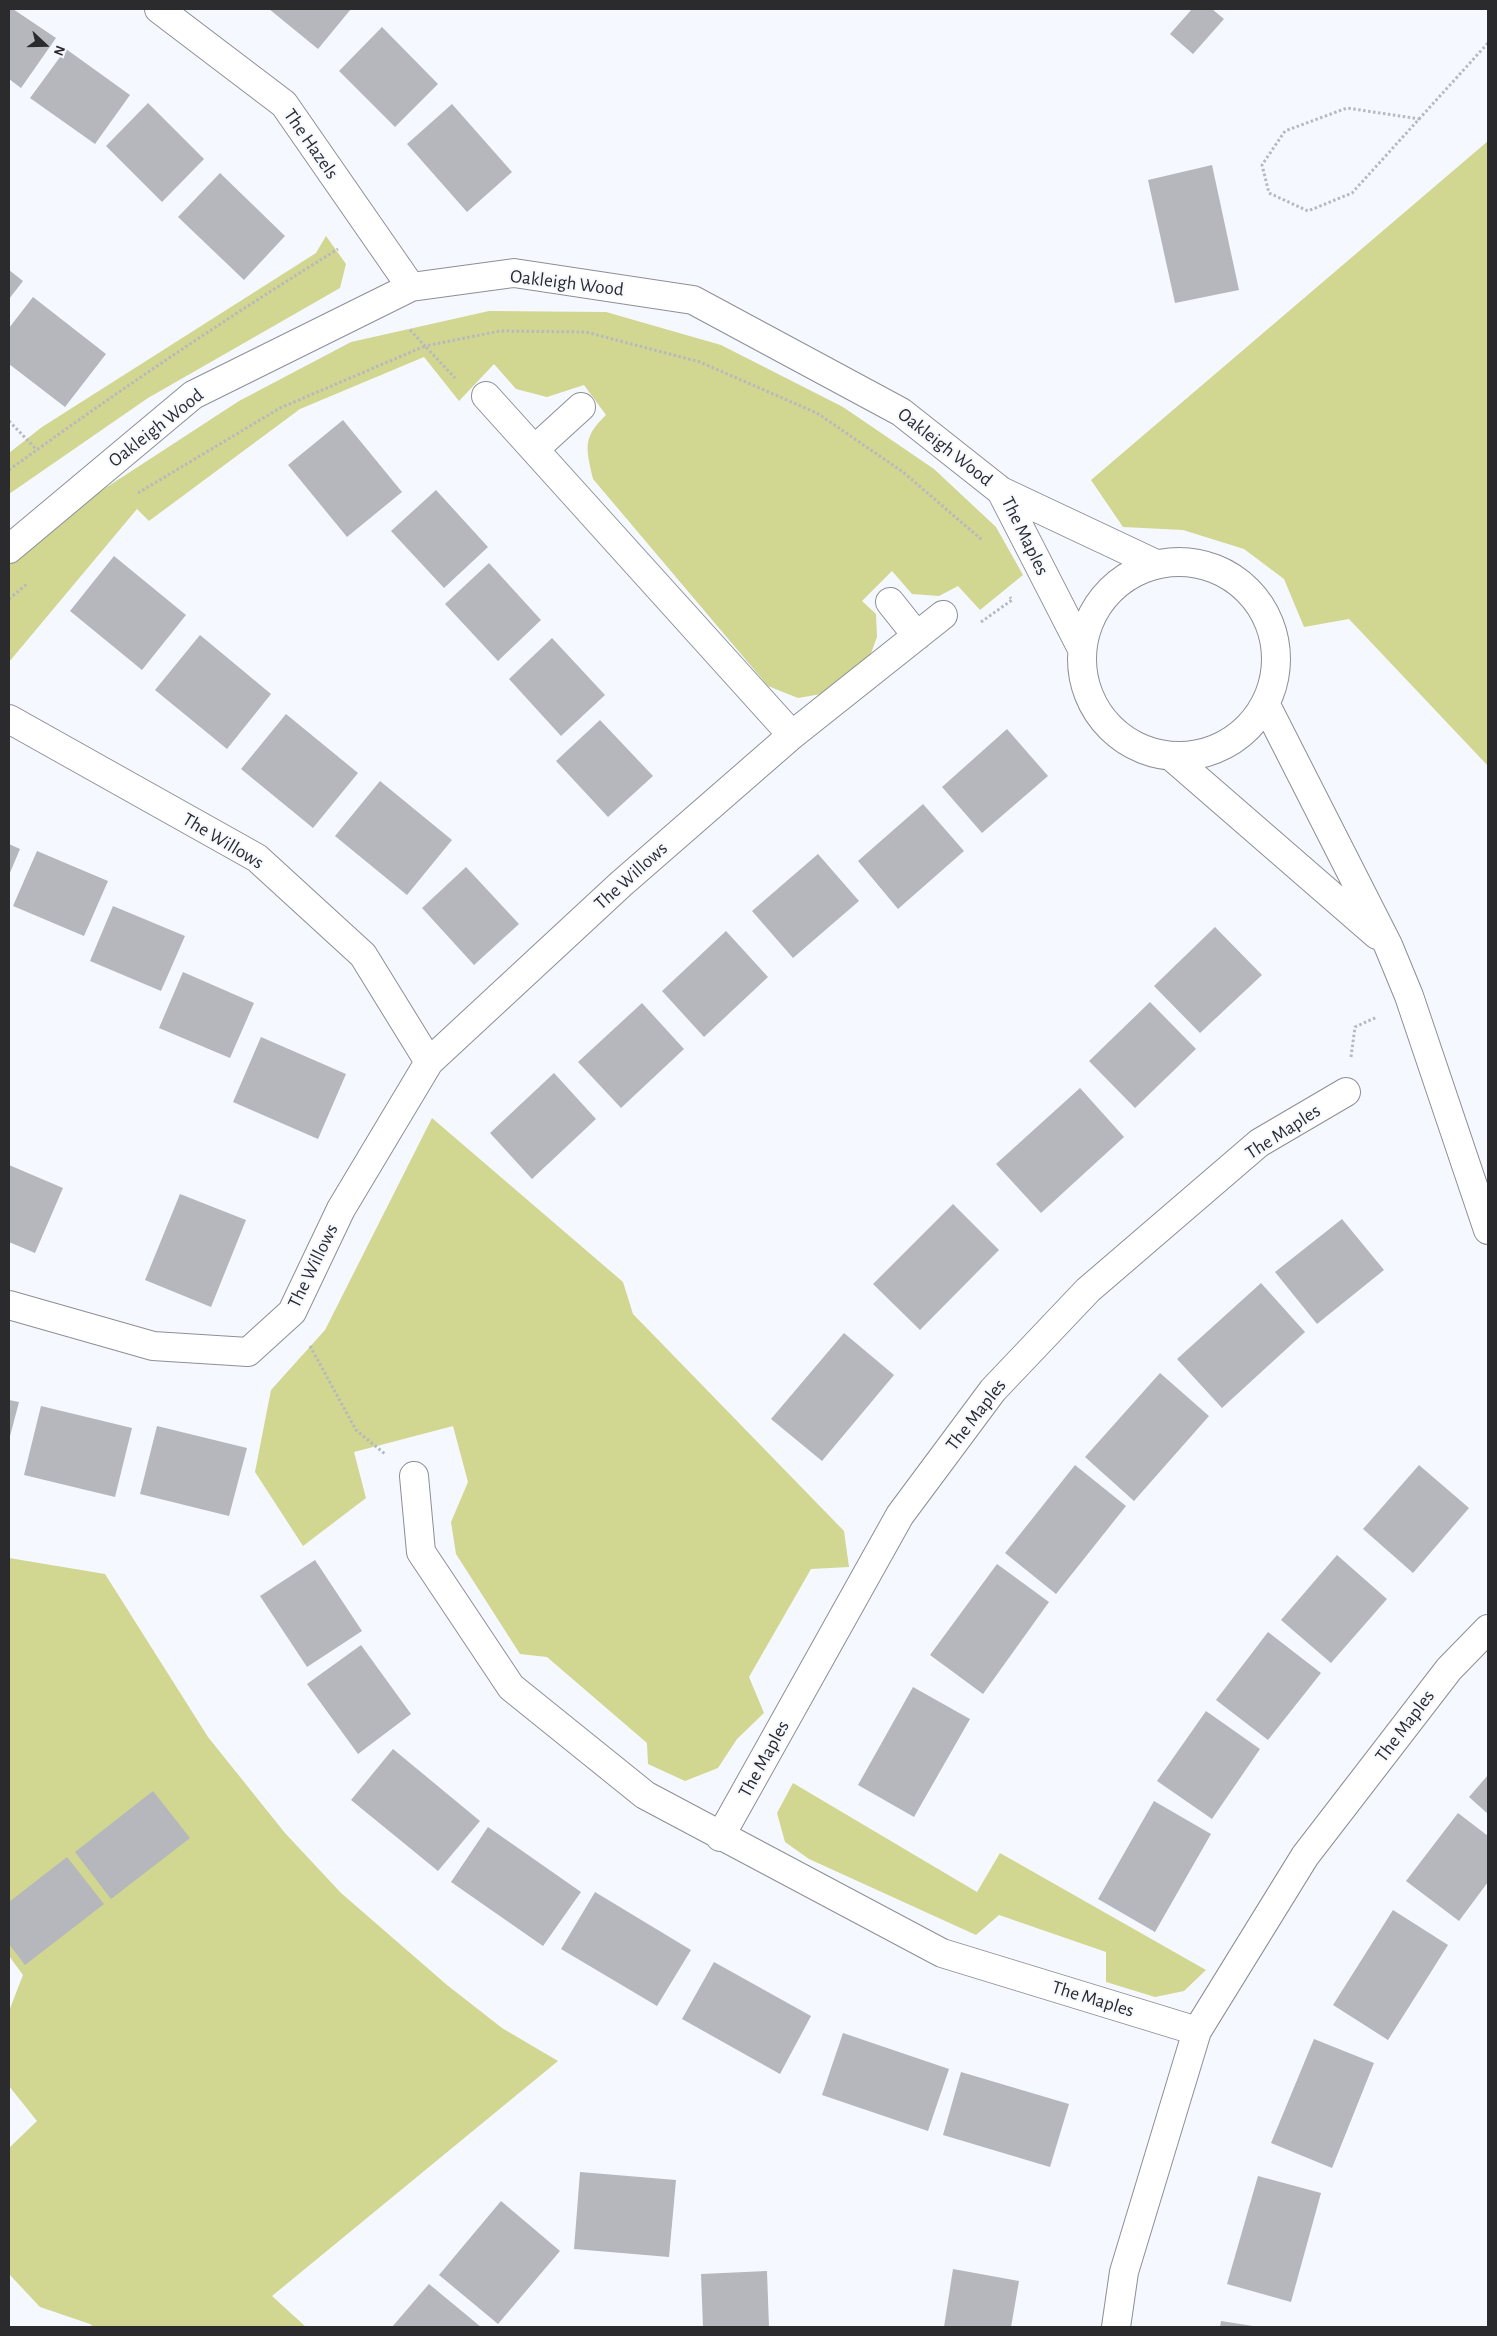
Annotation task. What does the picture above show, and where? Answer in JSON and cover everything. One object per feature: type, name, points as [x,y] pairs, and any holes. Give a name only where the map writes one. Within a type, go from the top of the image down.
[{"type":"street","name":"The Hazels","points":[[159,9],[284,104],[411,287]]},
{"type":"street","name":"Oakleigh Wood","points":[[9,549],[193,395],[411,287],[514,273],[693,300],[901,412],[1001,491]]},
{"type":"street","points":[[486,396],[792,735]]},
{"type":"street","points":[[535,449],[581,407]]},
{"type":"street","name":"The Maples","points":[[1001,491],[1156,564]]},
{"type":"street","name":"The Maples","points":[[1001,491],[1082,648]]},
{"type":"street","points":[[1188,561],[1218,569],[1246,587],[1265,612],[1276,642],[1276,674],[1266,705],[1249,728],[1227,745],[1200,755],[1172,756],[1142,749],[1115,733],[1096,709],[1084,680],[1082,648],[1090,620],[1106,595],[1128,576],[1156,564],[1188,561]]},
{"type":"street","points":[[890,602],[917,636]]},
{"type":"street","name":"The Willows","points":[[9,1304],[153,1346],[248,1352],[292,1312],[341,1209],[429,1062],[621,884],[792,735],[943,615]]},
{"type":"street","points":[[1266,705],[1388,945],[1411,1000],[1488,1230]]},
{"type":"street","name":"The Willows","points":[[9,719],[256,858],[363,955],[429,1062]]},
{"type":"street","points":[[1172,756],[1388,945]]},
{"type":"street","name":"The Maples","points":[[720,1837],[900,1515],[992,1390],[1088,1290],[1258,1144],[1346,1092]]},
{"type":"street","name":"The Maples","points":[[414,1476],[420,1552],[511,1686],[645,1796],[942,1953],[1197,2031]]},
{"type":"street","name":"The Maples","points":[[1116,2327],[1124,2272],[1197,2031],[1306,1856],[1449,1668],[1488,1629]]},
{"type":"path","points":[[1420,119],[1347,108],[1285,131],[1262,165],[1269,193],[1308,211],[1352,193],[1420,119],[1488,43]]},
{"type":"path","points":[[9,470],[231,315],[370,228]]},
{"type":"path","points":[[382,301],[456,380],[486,396]]},
{"type":"path","points":[[137,494],[280,408],[425,346],[500,331],[586,332],[700,362],[817,414],[904,472],[984,542]]},
{"type":"path","points":[[9,421],[36,450]]},
{"type":"path","points":[[9,599],[31,581]]},
{"type":"path","points":[[943,615],[972,628],[1012,600],[1008,592]]},
{"type":"path","points":[[1346,1092],[1356,1027],[1411,1000]]},
{"type":"path","points":[[292,1312],[356,1430],[414,1476]]},
{"type":"green space","points":[[1488,141],[1488,766],[1349,619],[1304,627],[1284,579],[1244,549],[1183,530],[1123,527],[1091,480]]},
{"type":"green space","points":[[326,236],[346,264],[340,288],[148,398],[9,494],[9,453],[42,427],[316,253]]},
{"type":"green space","points":[[489,311],[606,312],[721,345],[843,407],[934,469],[996,527],[1023,575],[980,610],[958,586],[939,596],[912,594],[892,571],[862,601],[876,614],[877,637],[870,656],[827,693],[798,698],[768,686],[593,479],[588,451],[589,437],[606,415],[584,385],[547,397],[516,389],[494,364],[459,401],[424,357],[300,409],[149,521],[137,509],[9,662],[9,563],[61,517],[239,401],[351,342]]},
{"type":"green space","points":[[432,1118],[623,1282],[633,1314],[844,1531],[849,1567],[811,1569],[749,1677],[764,1713],[737,1739],[718,1768],[685,1781],[648,1764],[647,1743],[547,1657],[520,1654],[456,1554],[451,1522],[468,1482],[453,1426],[354,1452],[366,1498],[303,1546],[255,1472],[271,1390],[325,1330]]},
{"type":"green space","points":[[9,1558],[105,1574],[208,1737],[285,1833],[341,1893],[447,1985],[502,2028],[558,2061],[272,2296],[306,2327],[93,2327],[90,2324],[40,2307],[9,2274],[9,2148],[37,2121],[9,2086],[9,2011],[23,1975],[9,1956]]},
{"type":"green space","points":[[793,1783],[977,1892],[1000,1853],[1206,1970],[1184,1991],[1155,1997],[1106,1982],[1106,1952],[999,1915],[976,1935],[809,1859],[785,1842],[777,1813]]},
{"type":"building","points":[[9,9],[13,9],[56,38],[21,88],[9,79]]},
{"type":"building","points":[[269,9],[351,9],[318,49]]},
{"type":"building","points":[[1192,9],[1212,9],[1224,19],[1193,54],[1170,34]]},
{"type":"building","points":[[382,27],[438,84],[395,127],[339,71]]},
{"type":"building","points":[[66,49],[130,95],[95,144],[30,98]]},
{"type":"building","points":[[148,103],[204,159],[162,202],[106,146]]},
{"type":"building","points":[[452,104],[512,172],[467,212],[407,144]]},
{"type":"building","points":[[1212,165],[1239,290],[1175,303],[1148,180]]},
{"type":"building","points":[[220,173],[285,236],[244,280],[178,217]]},
{"type":"building","points":[[9,270],[23,281],[9,299]]},
{"type":"building","points":[[33,297],[106,354],[65,407],[9,364],[9,328]]},
{"type":"building","points":[[343,420],[402,492],[347,537],[288,465]]},
{"type":"building","points":[[436,490],[488,547],[444,588],[391,531]]},
{"type":"building","points":[[114,556],[186,615],[142,670],[70,611]]},
{"type":"building","points":[[489,563],[541,620],[498,661],[445,604]]},
{"type":"building","points":[[200,635],[271,694],[227,749],[155,690]]},
{"type":"building","points":[[552,638],[605,695],[561,736],[509,679]]},
{"type":"building","points":[[286,714],[358,773],[313,828],[241,769]]},
{"type":"building","points":[[600,720],[653,776],[608,817],[556,761]]},
{"type":"building","points":[[1007,729],[1048,776],[982,833],[942,787]]},
{"type":"building","points":[[380,781],[452,840],[407,895],[335,836]]},
{"type":"building","points":[[923,804],[964,851],[898,909],[858,861]]},
{"type":"building","points":[[9,844],[20,849],[9,875]]},
{"type":"building","points":[[37,851],[108,881],[84,936],[13,906]]},
{"type":"building","points":[[818,854],[859,901],[793,958],[752,911]]},
{"type":"building","points":[[466,867],[519,924],[474,965],[422,908]]},
{"type":"building","points":[[113,906],[185,936],[161,991],[90,961]]},
{"type":"building","points":[[1215,927],[1262,975],[1200,1033],[1154,986]]},
{"type":"building","points":[[726,931],[768,977],[704,1037],[662,991]]},
{"type":"building","points":[[183,972],[254,1003],[230,1058],[159,1028]]},
{"type":"building","points":[[1150,1002],[1196,1049],[1135,1108],[1089,1061]]},
{"type":"building","points":[[642,1003],[684,1049],[621,1108],[578,1062]]},
{"type":"building","points":[[261,1037],[346,1074],[318,1139],[233,1102]]},
{"type":"building","points":[[554,1073],[596,1119],[532,1179],[490,1133]]},
{"type":"building","points":[[1080,1088],[1124,1137],[1041,1213],[996,1164]]},
{"type":"building","points":[[9,1165],[63,1188],[35,1253],[9,1242]]},
{"type":"building","points":[[180,1194],[246,1220],[211,1307],[145,1280]]},
{"type":"building","points":[[953,1204],[999,1250],[920,1330],[873,1284]]},
{"type":"building","points":[[1342,1219],[1384,1270],[1317,1324],[1275,1272]]},
{"type":"building","points":[[1261,1283],[1305,1332],[1222,1408],[1177,1359]]},
{"type":"building","points":[[844,1333],[894,1375],[822,1461],[771,1419]]},
{"type":"building","points":[[1160,1373],[1209,1416],[1134,1501],[1085,1457]]},
{"type":"building","points":[[9,1400],[19,1402],[9,1440]]},
{"type":"building","points":[[41,1406],[132,1428],[115,1497],[24,1475]]},
{"type":"building","points":[[157,1426],[247,1448],[229,1516],[140,1494]]},
{"type":"building","points":[[1075,1465],[1126,1506],[1056,1594],[1005,1553]]},
{"type":"building","points":[[1419,1465],[1469,1508],[1413,1573],[1363,1529]]},
{"type":"building","points":[[1337,1555],[1387,1599],[1331,1663],[1281,1620]]},
{"type":"building","points":[[315,1560],[362,1631],[307,1667],[260,1596]]},
{"type":"building","points":[[997,1564],[1049,1602],[983,1694],[930,1655]]},
{"type":"building","points":[[1268,1632],[1321,1673],[1268,1740],[1216,1700]]},
{"type":"building","points":[[361,1645],[411,1714],[358,1754],[307,1684]]},
{"type":"building","points":[[913,1687],[970,1719],[914,1817],[858,1785]]},
{"type":"building","points":[[1206,1711],[1260,1749],[1212,1819],[1157,1781]]},
{"type":"building","points":[[393,1749],[480,1821],[438,1871],[351,1800]]},
{"type":"building","points":[[1488,1775],[1488,1814],[1469,1797]]},
{"type":"building","points":[[153,1791],[190,1838],[111,1899],[75,1852]]},
{"type":"building","points":[[1154,1801],[1211,1834],[1155,1932],[1098,1899]]},
{"type":"building","points":[[1458,1813],[1488,1836],[1488,1882],[1459,1921],[1406,1881]]},
{"type":"building","points":[[488,1827],[581,1892],[543,1946],[451,1882]]},
{"type":"building","points":[[67,1857],[104,1904],[25,1965],[9,1944],[9,1902]]},
{"type":"building","points":[[595,1892],[691,1950],[657,2006],[561,1949]]},
{"type":"building","points":[[1393,1910],[1448,1945],[1388,2040],[1333,2005]]},
{"type":"building","points":[[714,1962],[811,2016],[780,2074],[682,2019]]},
{"type":"building","points":[[843,2033],[949,2069],[928,2131],[822,2095]]},
{"type":"building","points":[[1314,2039],[1374,2063],[1332,2168],[1271,2143]]},
{"type":"building","points":[[961,2072],[1069,2104],[1050,2167],[943,2135]]},
{"type":"building","points":[[580,2172],[676,2180],[669,2257],[574,2249]]},
{"type":"building","points":[[1258,2176],[1321,2193],[1291,2302],[1227,2284]]},
{"type":"building","points":[[501,2201],[560,2251],[498,2324],[439,2275]]},
{"type":"building","points":[[953,2269],[1019,2281],[1011,2327],[944,2327]]},
{"type":"building","points":[[767,2271],[769,2327],[703,2327],[701,2274]]},
{"type":"building","points":[[429,2284],[481,2327],[392,2327]]},
{"type":"building","points":[[1221,2321],[1253,2326],[1253,2327],[1220,2327]]}]
